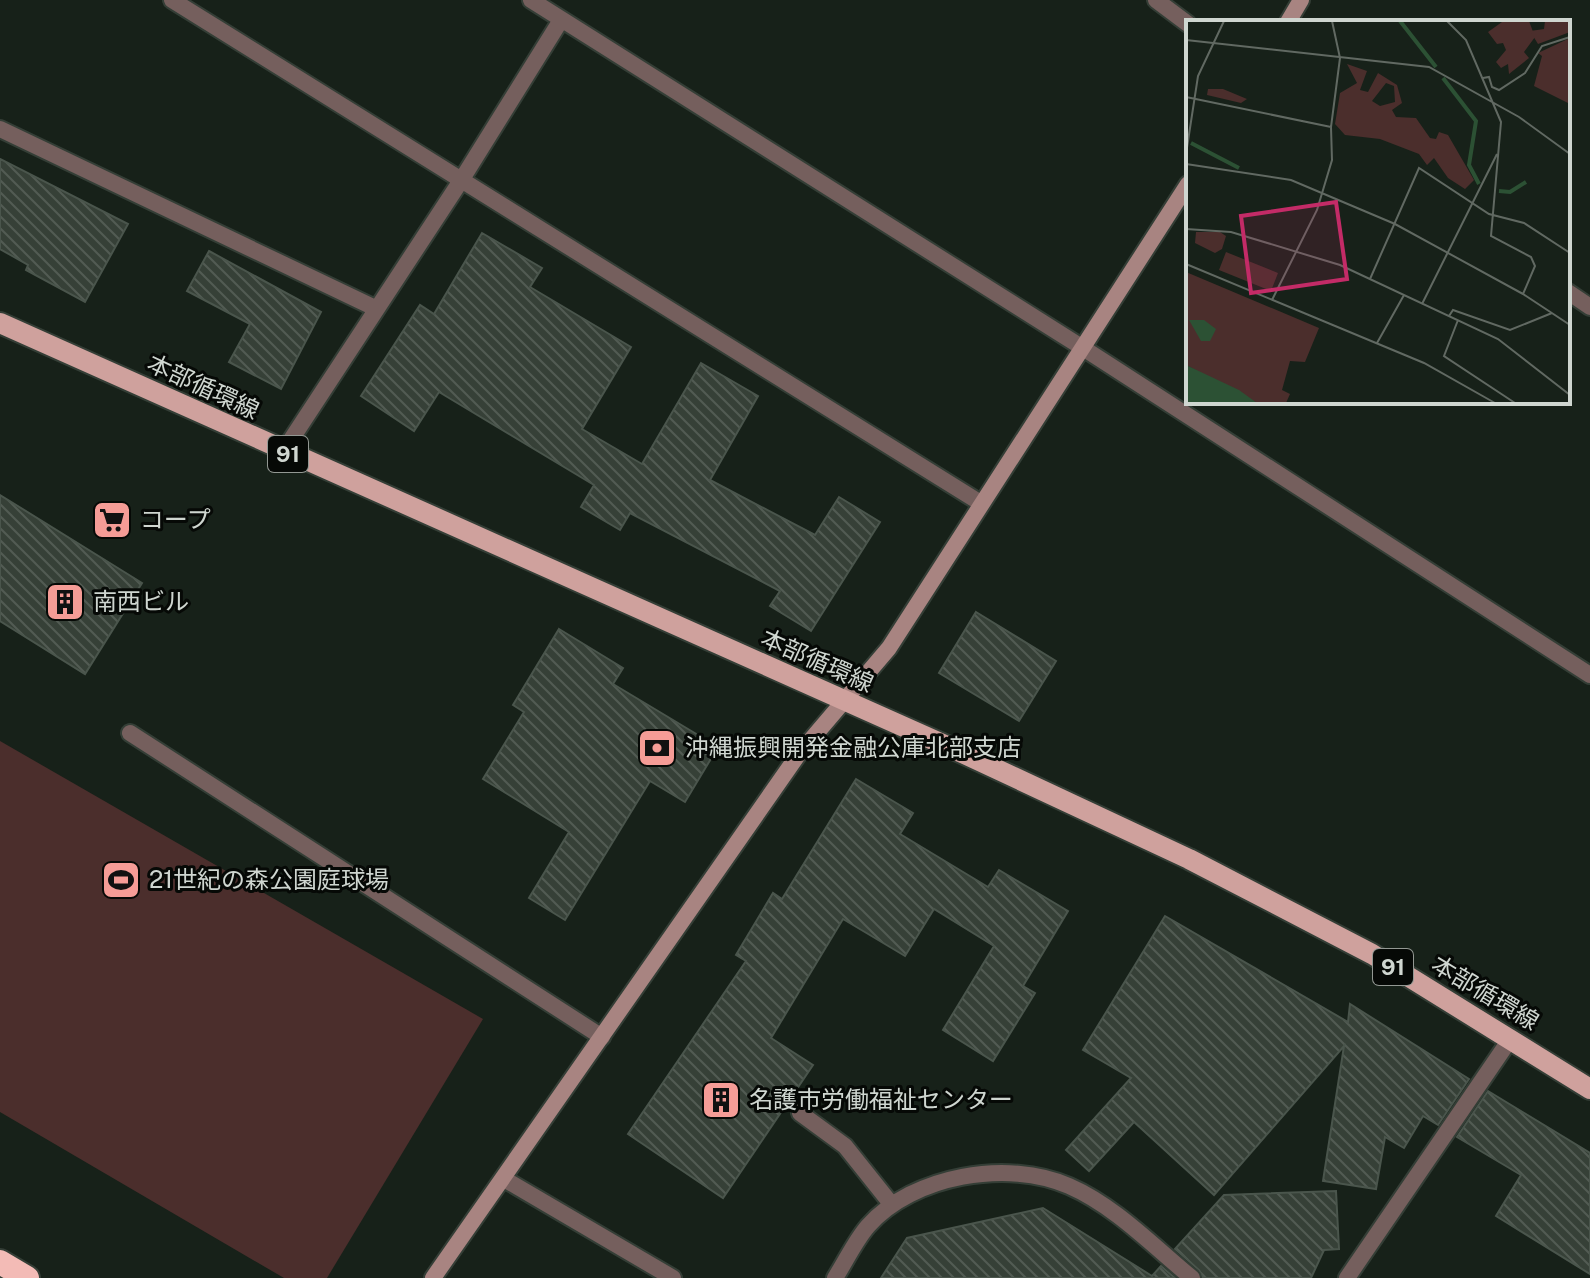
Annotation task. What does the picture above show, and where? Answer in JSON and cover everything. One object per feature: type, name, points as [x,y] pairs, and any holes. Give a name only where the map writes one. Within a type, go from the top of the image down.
[{"type":"highway","points":[[0,1262],[27,1278]]},
{"type":"main road","name":"本部循環線","points":[[0,323],[842,702],[998,769],[1189,859],[1372,954],[1590,1089]]},
{"type":"street","points":[[172,0],[979,502]]},
{"type":"street","points":[[531,0],[1083,348],[1590,675]]},
{"type":"street","points":[[1156,0],[1186,22]]},
{"type":"street","points":[[1289,20],[1301,0]]},
{"type":"street","points":[[283,452],[462,179],[561,20]]},
{"type":"street","points":[[0,129],[375,308]]},
{"type":"street","points":[[433,1278],[798,755],[889,648],[979,502],[1186,187]]},
{"type":"street","points":[[1570,293],[1590,307]]},
{"type":"street","points":[[130,733],[602,1037]]},
{"type":"street","points":[[1347,1278],[1511,1038]]},
{"type":"street","points":[[800,1113],[845,1146],[892,1205]]},
{"type":"street","points":[[835,1278],[868,1226],[892,1205],[926,1187],[968,1176],[1026,1174],[1067,1185],[1100,1203],[1192,1278]]},
{"type":"street","points":[[504,1179],[673,1278]]},
{"type":"shaded area","name":"21世紀の森公園庭球場","points":[[0,741],[483,1019],[327,1278],[284,1278],[0,1112]]},
{"type":"building","points":[[0,159],[128,224],[85,302],[26,270],[28,265],[0,249]]},
{"type":"building","points":[[482,233],[542,268],[530,287],[631,347],[582,429],[642,464],[701,363],[758,396],[710,480],[815,535],[839,497],[880,522],[811,631],[770,606],[780,591],[630,513],[620,530],[581,507],[594,485],[439,392],[414,431],[361,396],[420,305],[434,314]]},
{"type":"building","points":[[209,251],[321,312],[281,389],[229,362],[250,324],[187,291]]},
{"type":"building","name":"南西ビル","points":[[0,495],[142,583],[85,674],[0,621]]},
{"type":"building","points":[[976,612],[1056,661],[1019,721],[939,673]]},
{"type":"building","points":[[559,629],[623,668],[613,684],[718,747],[685,802],[650,781],[565,920],[529,898],[569,832],[483,779],[524,712],[513,705]]},
{"type":"building","points":[[856,779],[913,813],[900,834],[988,887],[999,870],[1068,911],[1023,986],[1035,993],[993,1061],[943,1030],[994,946],[934,909],[905,956],[843,919],[771,1038],[813,1065],[723,1198],[628,1134],[746,961],[736,955],[773,893],[782,899]]},
{"type":"building","points":[[1165,916],[1348,1022],[1350,1004],[1469,1079],[1438,1125],[1423,1116],[1404,1148],[1385,1137],[1376,1189],[1323,1181],[1344,1046],[1214,1195],[1134,1122],[1089,1171],[1066,1150],[1131,1078],[1083,1050]]},
{"type":"building","points":[[1488,1091],[1590,1153],[1590,1274],[1496,1216],[1521,1175],[1457,1137]]},
{"type":"building","points":[[1336,1191],[1339,1249],[1324,1250],[1311,1278],[1203,1278],[1199,1270],[1175,1249],[1224,1195]]},
{"type":"building","points":[[1043,1208],[1152,1276],[1161,1266],[1175,1278],[881,1278],[907,1238]]},
{"type":"place","name":"コープ","points":[[112,520]]},
{"type":"place","name":"南西ビル","points":[[65,602]]},
{"type":"place","name":"沖縄振興開発金融公庫北部支店","points":[[657,748]]},
{"type":"place","name":"21世紀の森公園庭球場","points":[[121,880]]},
{"type":"place","name":"名護市労働福祉センター","points":[[721,1100]]}]
